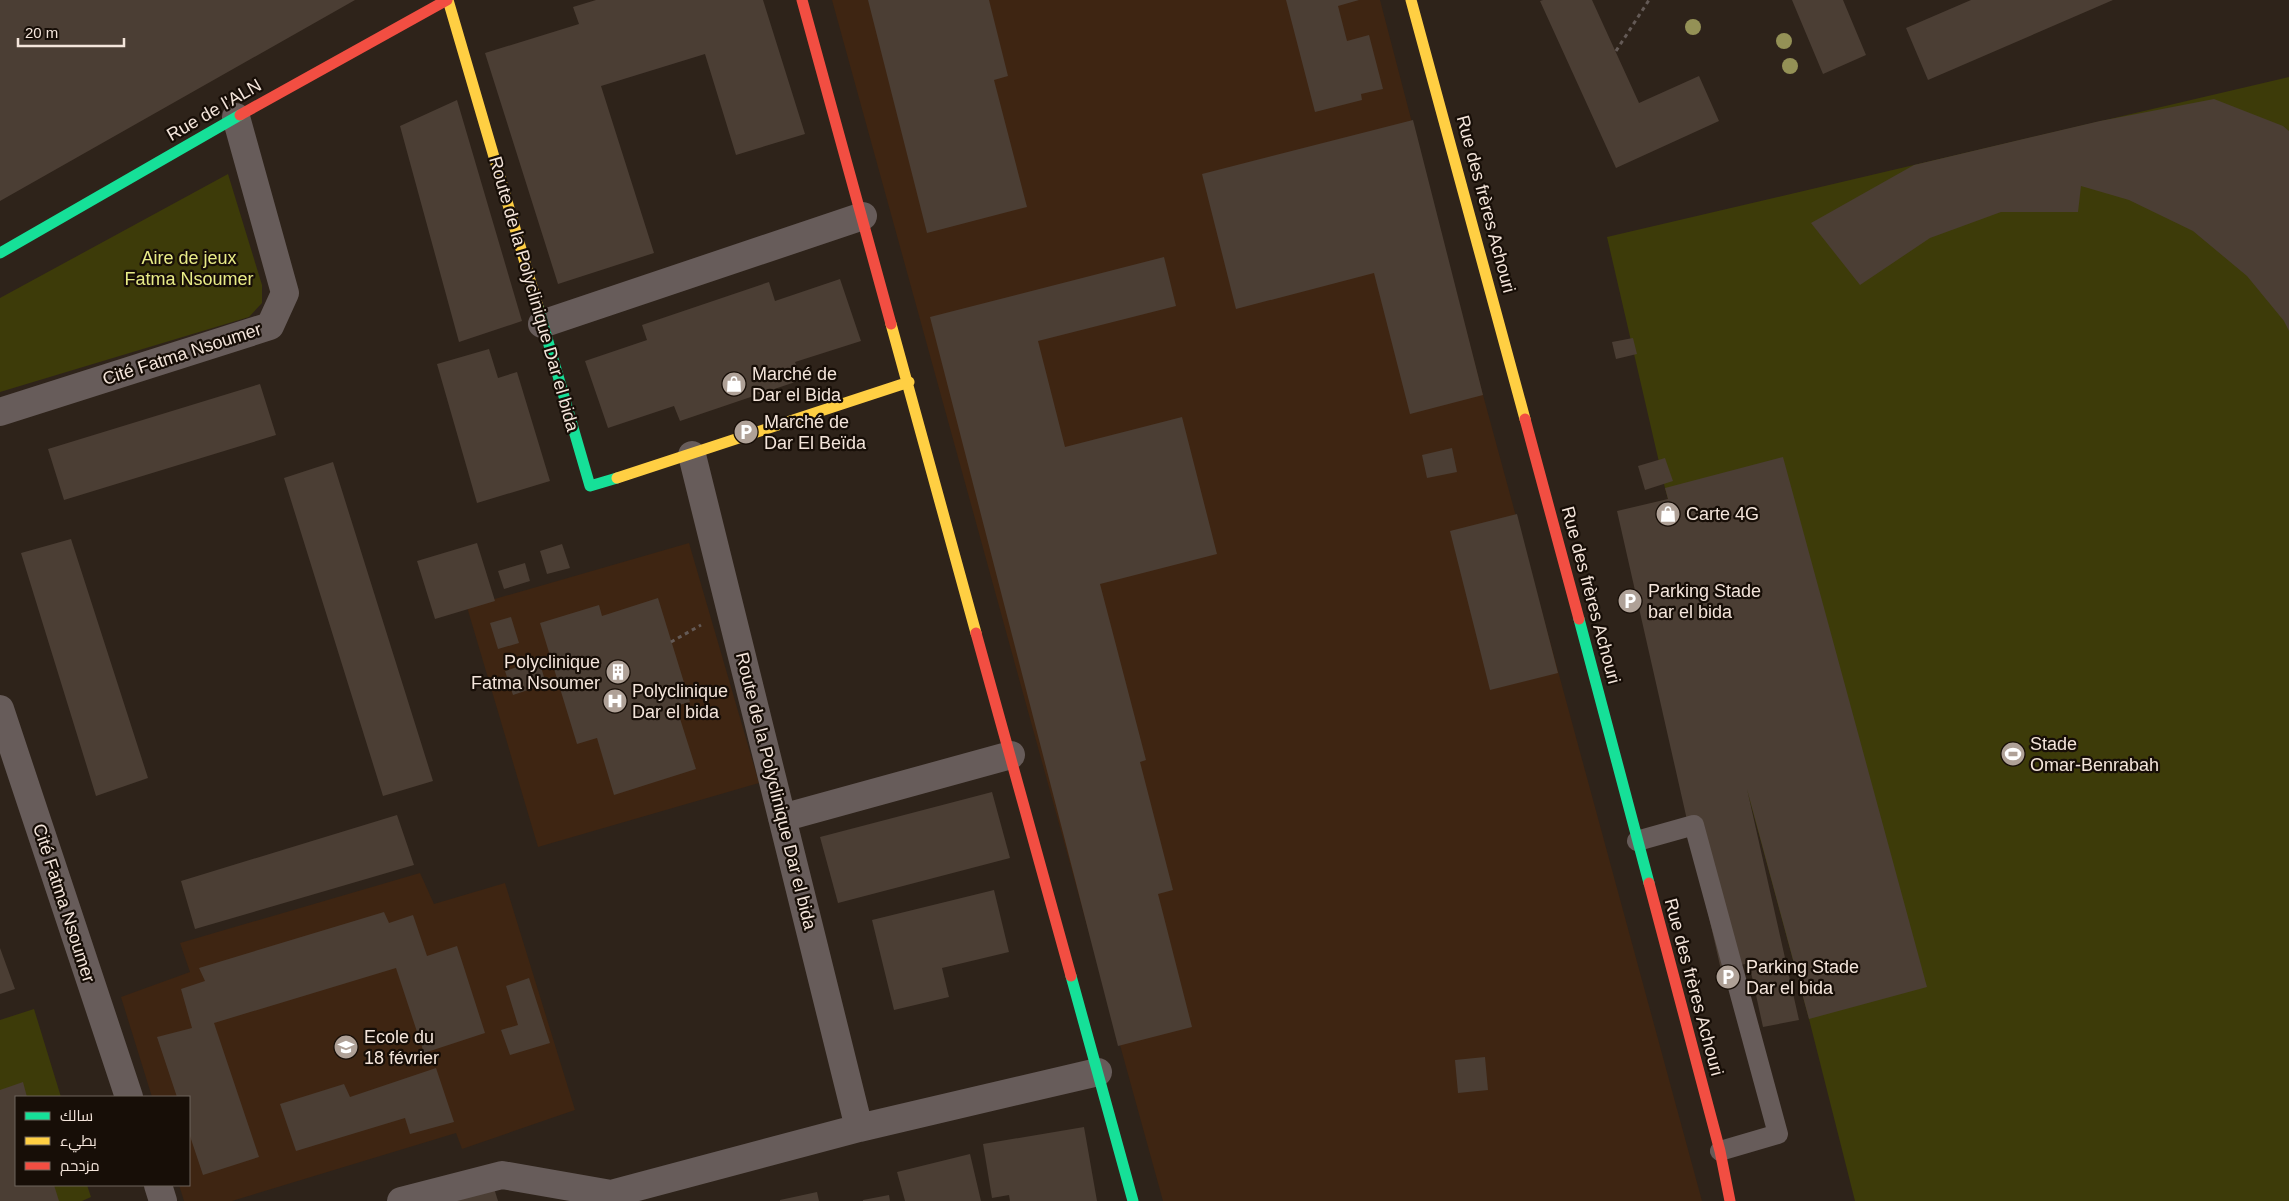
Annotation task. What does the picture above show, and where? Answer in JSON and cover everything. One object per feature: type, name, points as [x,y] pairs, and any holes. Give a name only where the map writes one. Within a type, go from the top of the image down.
[{"type":"street","name":"Rue de l'ALN","points":[[0,253],[236,117],[448,0]]},
{"type":"street","name":"Route de la Polyclinique Dar el bida","points":[[448,0],[590,486],[692,455],[908,382]]},
{"type":"street","points":[[802,0],[1133,1201]]},
{"type":"street","name":"Rue des frères Achouri","points":[[1412,0],[1492,291],[1638,841],[1720,1152],[1730,1201]]},
{"type":"street","name":"Cité Fatma Nsoumer","points":[[0,412],[270,326],[285,293],[236,117]]},
{"type":"street","points":[[542,324],[863,216]]},
{"type":"street","name":"Route de la Polyclinique Dar el bida","points":[[692,455],[859,1128]]},
{"type":"street","name":"Cité Fatma Nsoumer","points":[[0,708],[129,1096]]},
{"type":"street","points":[[782,818],[1011,755]]},
{"type":"street","points":[[401,1201],[502,1175],[604,1198],[859,1128],[1098,1072]]},
{"type":"street","points":[[158,1186],[163,1201]]},
{"type":"lane","points":[[1638,841],[1694,825],[1778,1134],[1720,1152]]},
{"type":"path","points":[[1616,51],[1649,0]]},
{"type":"shaded area","points":[[832,0],[1380,0],[1483,395],[1702,1201],[1163,1201]]},
{"type":"shaded area","name":"Polyclinique Dar el bida","points":[[689,543],[759,783],[538,847],[467,607]]},
{"type":"shaded area","name":"Ecole du 18 février","points":[[420,873],[434,904],[505,883],[575,1110],[462,1149],[456,1133],[232,1201],[184,1201],[179,1186],[190,1186],[190,1096],[152,1096],[121,997],[190,972],[180,943]]},
{"type":"green space","name":"Stade Omar-Benrabah","points":[[2289,77],[2289,1201],[1855,1201],[1809,1019],[1665,488],[1607,237]]},
{"type":"green space","name":"Aire de jeux Fatma Nsoumer","points":[[228,174],[262,285],[262,303],[249,317],[0,392],[0,298]]},
{"type":"green space","points":[[34,1009],[61,1096],[15,1096],[15,1186],[87,1186],[91,1197],[82,1201],[0,1201],[0,1020]]},
{"type":"building","points":[[0,0],[355,0],[0,201]]},
{"type":"building","points":[[596,0],[763,0],[805,134],[736,155],[705,54],[601,86],[654,253],[558,284],[485,53],[579,24],[573,7]]},
{"type":"building","points":[[868,0],[989,0],[1008,76],[994,80],[1027,207],[927,233]]},
{"type":"building","points":[[1286,0],[1359,0],[1338,6],[1347,41],[1369,35],[1383,89],[1361,94],[1362,100],[1315,112]]},
{"type":"building","points":[[1592,0],[1639,103],[1699,76],[1719,121],[1616,168],[1540,1]]},
{"type":"building","points":[[1792,0],[1843,0],[1866,55],[1823,74]]},
{"type":"building","points":[[1971,0],[2113,0],[1928,80],[1906,28]]},
{"type":"building","points":[[2214,99],[2283,126],[2289,131],[2289,331],[2284,321],[2247,276],[2193,231],[2129,200],[2081,186],[2078,212],[2001,212],[1930,238],[1860,285],[1811,223],[1914,165],[2100,121]]},
{"type":"building","points":[[457,100],[522,321],[459,342],[400,126]]},
{"type":"building","points":[[1413,120],[1483,395],[1410,414],[1374,273],[1236,309],[1202,174]]},
{"type":"building","points":[[1164,257],[1176,306],[1038,341],[1065,447],[1182,417],[1217,554],[1100,584],[1146,760],[1140,762],[1173,890],[1158,894],[1192,1027],[1118,1046],[930,317]]},
{"type":"building","points":[[840,279],[861,341],[795,362],[801,380],[680,421],[674,406],[608,428],[585,361],[647,340],[642,325],[769,282],[775,301]]},
{"type":"building","points":[[1633,338],[1637,354],[1616,359],[1612,342]]},
{"type":"building","points":[[489,349],[498,378],[517,372],[550,481],[477,503],[437,364]]},
{"type":"building","points":[[260,384],[276,435],[64,500],[48,449]]},
{"type":"building","points":[[1452,448],[1457,472],[1427,478],[1422,455]]},
{"type":"building","points":[[1783,457],[1927,987],[1809,1019],[1747,789],[1799,1020],[1763,1027],[1749,963],[1721,970],[1617,511],[1668,499],[1665,488]]},
{"type":"building","points":[[1665,458],[1673,481],[1645,490],[1638,466]]},
{"type":"building","points":[[333,462],[433,781],[383,796],[284,478]]},
{"type":"building","points":[[1517,514],[1558,673],[1490,690],[1450,531]]},
{"type":"building","points":[[71,539],[148,778],[96,796],[21,553]]},
{"type":"building","points":[[477,543],[495,601],[435,619],[417,561]]},
{"type":"building","points":[[562,544],[570,568],[547,574],[540,551]]},
{"type":"building","points":[[525,563],[530,581],[504,589],[498,571]]},
{"type":"building","name":"Polyclinique Fatma Nsoumer","points":[[658,598],[690,702],[676,706],[696,769],[614,795],[597,738],[577,744],[540,623],[599,605],[602,616]]},
{"type":"building","points":[[511,617],[519,643],[498,649],[490,623]]},
{"type":"building","points":[[539,660],[546,684],[513,695],[505,671]]},
{"type":"building","points":[[992,792],[1010,858],[838,903],[820,837]]},
{"type":"building","points":[[397,815],[414,865],[195,929],[181,881]]},
{"type":"building","points":[[994,890],[1009,952],[942,968],[949,997],[894,1010],[872,920]]},
{"type":"building","points":[[384,912],[389,923],[413,915],[427,956],[457,946],[485,1033],[424,1053],[396,968],[214,1023],[259,1157],[203,1175],[190,1136],[190,1096],[177,1096],[157,1037],[192,1028],[181,989],[205,981],[199,968]]},
{"type":"building","points":[[0,948],[15,989],[0,994]]},
{"type":"building","points":[[529,978],[550,1043],[510,1055],[501,1030],[518,1025],[506,986]]},
{"type":"building","points":[[1485,1057],[1488,1090],[1458,1093],[1455,1060]]},
{"type":"building","points":[[436,1068],[454,1122],[410,1134],[405,1118],[296,1151],[280,1104],[344,1084],[350,1097]]},
{"type":"building","points":[[23,1082],[27,1096],[15,1096],[15,1186],[54,1186],[59,1201],[0,1201],[0,1090]]},
{"type":"building","points":[[1084,1127],[1097,1201],[1010,1201],[1009,1195],[992,1198],[983,1144]]},
{"type":"building","points":[[970,1154],[981,1201],[905,1201],[897,1172]]},
{"type":"building","points":[[493,1185],[498,1201],[441,1201]]},
{"type":"building","points":[[817,1192],[819,1201],[780,1201],[780,1200]]},
{"type":"building","points":[[889,1195],[890,1201],[863,1201],[863,1200]]},
{"type":"traffic: fast","points":[[0,253],[240,115]]},
{"type":"traffic: fast","points":[[538,307],[590,486],[617,478]]},
{"type":"traffic: fast","points":[[1579,619],[1649,883]]},
{"type":"traffic: fast","points":[[1071,976],[1133,1201]]},
{"type":"traffic: slow","points":[[448,0],[538,307]]},
{"type":"traffic: slow","points":[[1411,0],[1525,419]]},
{"type":"traffic: slow","points":[[891,324],[976,633]]},
{"type":"traffic: slow","points":[[617,478],[909,382]]},
{"type":"traffic: jam","points":[[240,115],[447,0]]},
{"type":"traffic: jam","points":[[802,0],[891,324]]},
{"type":"traffic: jam","points":[[1525,419],[1579,619]]},
{"type":"traffic: jam","points":[[976,633],[1071,976]]},
{"type":"traffic: jam","points":[[1649,883],[1720,1151],[1730,1201]]},
{"type":"place","name":"Marché de Dar el Bida","points":[[734,384]]},
{"type":"place","name":"Marché de Dar El Beïda","points":[[746,432]]},
{"type":"place","name":"Carte 4G","points":[[1668,514]]},
{"type":"place","name":"Parking Stade bar el bida","points":[[1630,601]]},
{"type":"place","name":"Polyclinique Fatma Nsoumer","points":[[618,672]]},
{"type":"place","name":"Polyclinique Dar el bida","points":[[615,701]]},
{"type":"place","name":"Stade Omar-Benrabah","points":[[2013,754]]},
{"type":"place","name":"Parking Stade Dar el bida","points":[[1728,977]]},
{"type":"place","name":"Ecole du 18 février","points":[[346,1047]]}]
